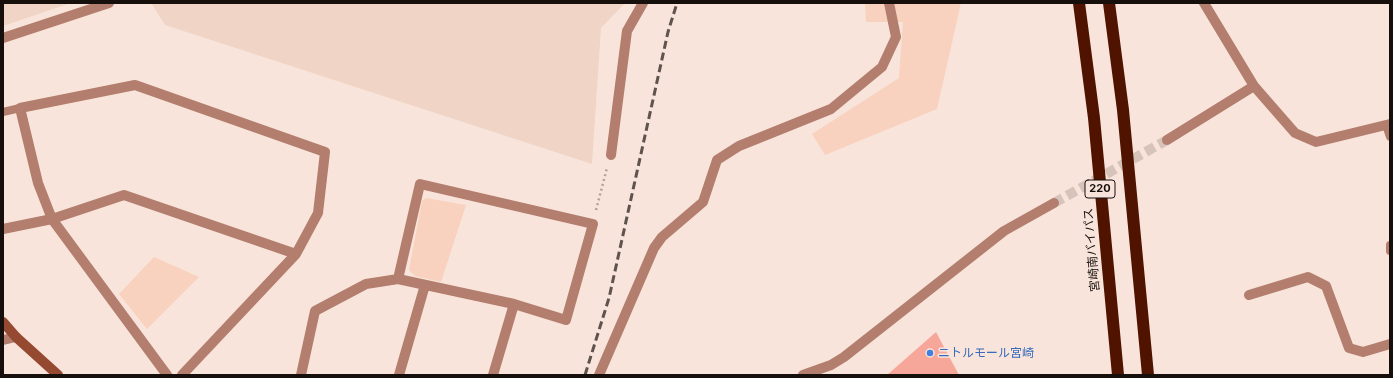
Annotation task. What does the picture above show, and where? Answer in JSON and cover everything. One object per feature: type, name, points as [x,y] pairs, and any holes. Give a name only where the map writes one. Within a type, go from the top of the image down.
[{"type":"highway","name":"宮崎南バイパス","points":[[1079,3],[1094,118],[1118,375]]},
{"type":"highway","name":"220","points":[[1109,3],[1123,110],[1148,375]]},
{"type":"street","points":[[3,38],[109,3]]},
{"type":"street","points":[[611,155],[627,31],[643,3]]},
{"type":"street","points":[[599,375],[654,248],[662,237],[703,202],[717,160],[739,146],[831,109],[882,67],[896,37],[889,3]]},
{"type":"street","points":[[1204,3],[1254,86],[1295,133],[1316,142],[1388,125]]},
{"type":"street","points":[[167,375],[52,218],[38,183],[20,108],[135,85],[325,152],[318,214],[296,254],[182,375]]},
{"type":"street","points":[[1167,140],[1254,86]]},
{"type":"street","points":[[301,375],[315,311],[366,284],[398,279],[514,304],[566,320],[593,224],[420,184],[398,279]]},
{"type":"street","points":[[3,229],[52,218],[124,195],[296,254]]},
{"type":"street","points":[[803,375],[831,365],[844,357],[1004,231],[1054,203]]},
{"type":"street","points":[[1249,295],[1308,277],[1326,286],[1349,348],[1363,352],[1390,344]]},
{"type":"street","points":[[399,375],[424,285]]},
{"type":"street","points":[[493,375],[514,304]]},
{"type":"street","points":[[3,322],[58,375]]},
{"type":"street","points":[[3,340],[16,336]]},
{"type":"lane","points":[[3,112],[20,108]]},
{"type":"lane","points":[[1388,125],[1390,137]]},
{"type":"lane","points":[[1390,245],[1390,251]]},
{"type":"path","points":[[593,224],[611,155]]},
{"type":"shaded area","points":[[3,3],[71,3],[3,26]]},
{"type":"shaded area","points":[[151,3],[625,3],[601,28],[592,164],[165,25]]},
{"type":"shaded area","points":[[865,3],[961,3],[937,109],[825,155],[812,134],[899,78],[903,22],[866,22]]},
{"type":"shaded area","points":[[426,198],[466,205],[441,282],[415,276],[409,270],[422,201]]},
{"type":"shaded area","points":[[154,257],[199,277],[147,329],[119,294]]},
{"type":"building","name":"ニトルモール宮崎","points":[[936,332],[959,375],[887,375]]},
{"type":"tunnel","points":[[1054,203],[1167,140]]},
{"type":"railway","points":[[585,375],[609,298],[668,32],[677,3]]},
{"type":"place","name":"ニトルモール宮崎","points":[[930,353]]}]
